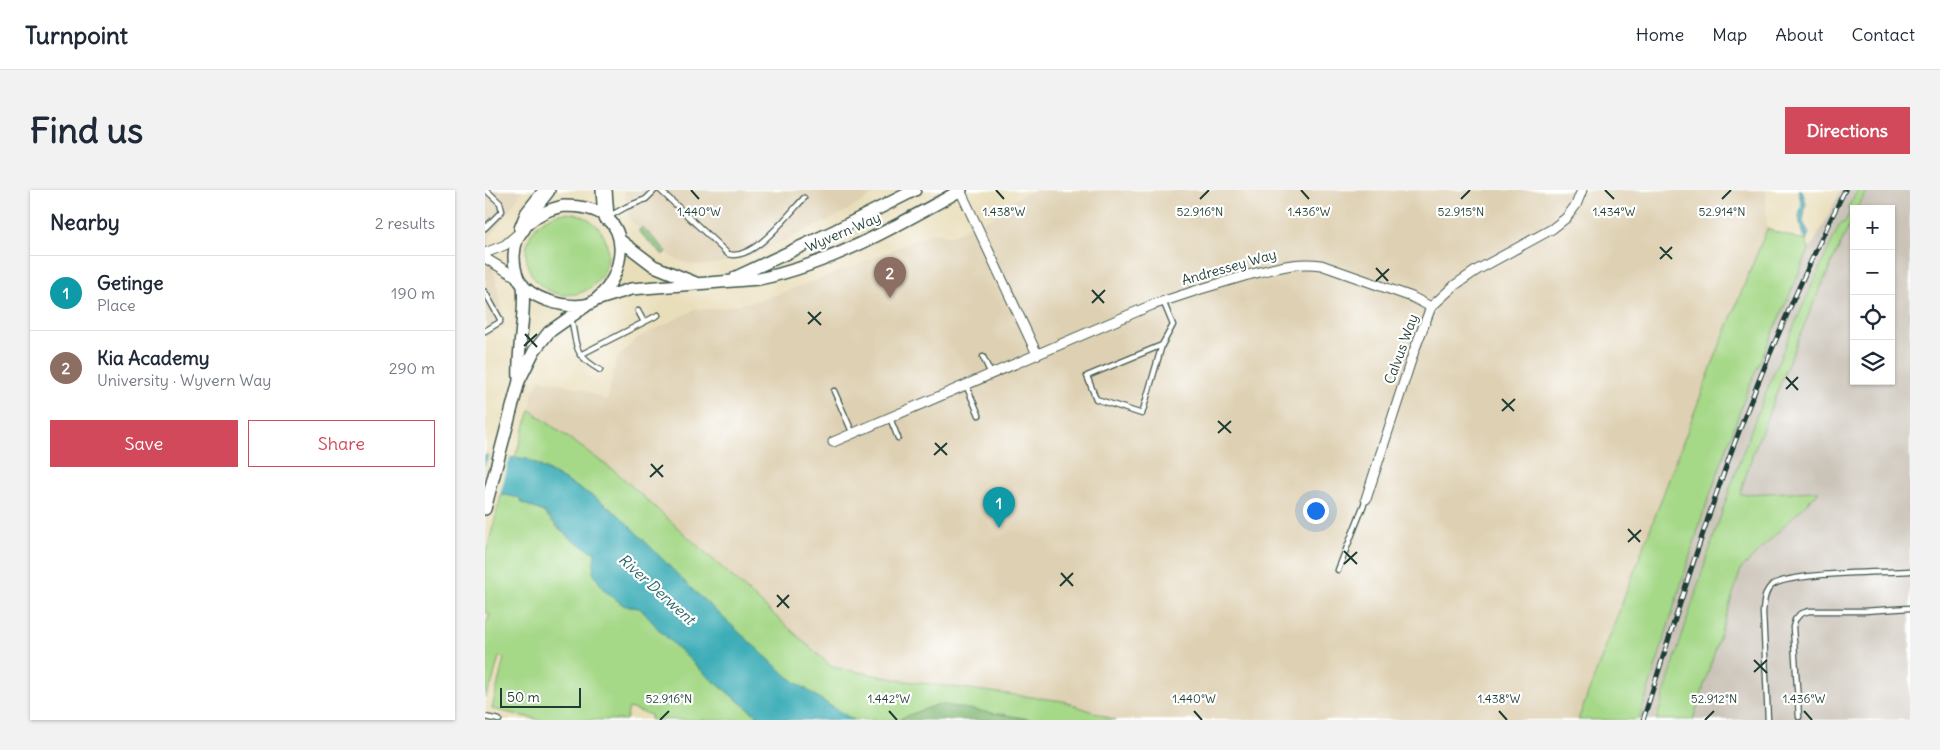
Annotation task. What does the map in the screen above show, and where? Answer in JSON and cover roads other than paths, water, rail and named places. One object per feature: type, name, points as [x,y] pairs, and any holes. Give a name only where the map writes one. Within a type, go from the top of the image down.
[{"type":"highway","points":[[521,231],[529,214],[547,190]]},
{"type":"highway","points":[[604,190],[607,218]]},
{"type":"street","name":"Wyvern Way","points":[[730,280],[915,190]]},
{"type":"street","points":[[960,190],[1037,354]]},
{"type":"street","name":"Wyvern Way","points":[[592,302],[631,289],[759,279],[777,275],[876,236],[960,190]]},
{"type":"street","name":"Calvus Way","points":[[1366,499],[1414,351],[1431,308],[1455,285],[1477,270],[1552,229],[1566,218],[1576,205],[1582,190]]},
{"type":"street","points":[[485,254],[505,245],[533,218],[545,211],[563,206],[580,207],[607,218],[620,240],[620,255],[615,273],[606,290],[549,332],[542,340],[518,384],[485,509]]},
{"type":"street","points":[[518,384],[518,359],[525,306],[521,281],[515,268],[514,252],[521,231]]},
{"type":"street","name":"Wyvern Way","points":[[620,240],[654,266],[698,283]]},
{"type":"street","points":[[485,258],[521,281],[534,293],[552,302],[575,306],[592,302]]},
{"type":"street","name":"Andressey Way","points":[[833,442],[1163,301],[1206,286],[1286,265],[1308,263],[1321,265],[1412,297],[1431,308]]},
{"type":"lane","points":[[485,228],[502,211],[500,203],[486,190]]},
{"type":"lane","points":[[607,218],[626,207],[646,199],[655,190]]},
{"type":"lane","points":[[660,190],[728,254],[733,255],[747,253],[758,245],[804,198]]},
{"type":"lane","points":[[485,292],[500,319],[500,322],[485,331]]},
{"type":"lane","points":[[1162,345],[1087,376],[1096,400],[1142,414],[1162,345],[1173,325],[1163,301]]},
{"type":"lane","points":[[638,311],[644,322]]},
{"type":"lane","points":[[580,355],[659,315]]},
{"type":"lane","points":[[571,316],[577,349],[580,355],[589,364],[600,370]]},
{"type":"lane","points":[[983,357],[991,374]]},
{"type":"lane","points":[[966,385],[979,414]]},
{"type":"lane","points":[[834,392],[853,434]]},
{"type":"lane","points":[[889,418],[898,438]]},
{"type":"lane","points":[[1338,570],[1366,499]]},
{"type":"lane","points":[[1768,720],[1763,612],[1765,597],[1771,587],[1780,581],[1808,577],[1910,571]]},
{"type":"lane","points":[[1799,718],[1793,627],[1795,620],[1800,614],[1821,610],[1864,611],[1910,608]]},
{"type":"lane","points":[[485,717],[499,720]]},
{"type":"water","points":[[1798,190],[1802,190],[1806,203],[1803,222],[1809,233],[1806,241],[1800,224],[1799,216],[1802,205]]},
{"type":"water","name":"River Derwent","points":[[485,455],[527,459],[596,498],[619,515],[693,590],[788,677],[854,720],[763,720],[707,676],[660,631],[640,608],[623,605],[604,590],[593,573],[595,553],[569,538],[544,512],[522,503],[520,498],[505,495],[485,498]]},
{"type":"railway","points":[[1643,720],[1708,517],[1732,450],[1785,318],[1845,190]]},
{"type":"place","name":"Kia Academy","points":[[890,298]]},
{"type":"place","name":"Getinge","points":[[999,528]]}]
